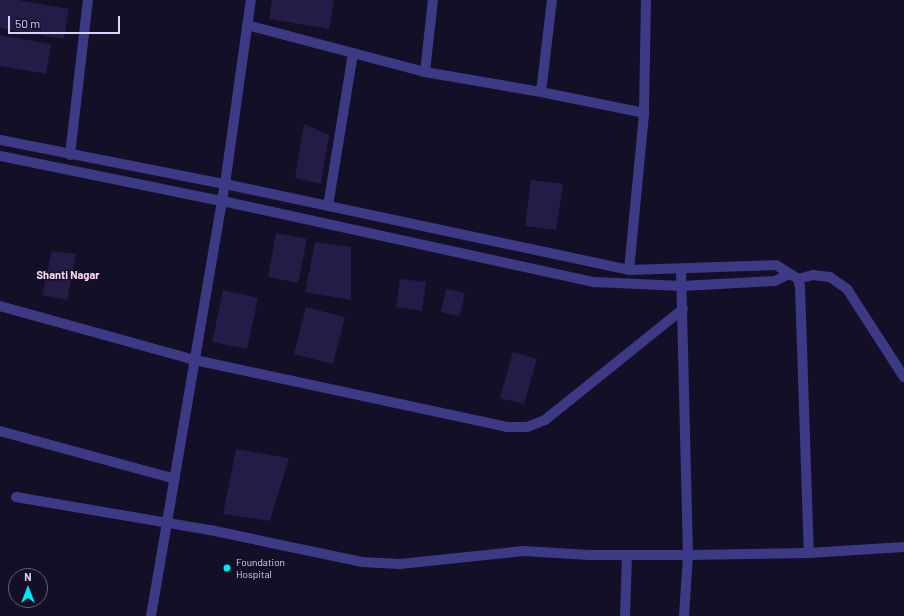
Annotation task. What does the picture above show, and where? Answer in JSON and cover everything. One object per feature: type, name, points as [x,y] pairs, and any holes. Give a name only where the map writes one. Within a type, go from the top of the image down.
[{"type":"street","points":[[70,155],[88,0]]},
{"type":"street","points":[[151,616],[222,201],[251,0]]},
{"type":"street","points":[[425,72],[433,0]]},
{"type":"street","points":[[541,92],[552,0]]},
{"type":"street","points":[[629,270],[644,113],[646,0]]},
{"type":"street","points":[[248,25],[425,72],[541,92],[644,113]]},
{"type":"street","points":[[328,206],[353,53]]},
{"type":"street","points":[[0,140],[70,155],[224,184],[629,270],[681,270],[776,264],[794,276]]},
{"type":"street","points":[[0,156],[222,201],[595,282],[682,286],[775,281],[794,276],[813,275],[830,277],[848,289],[904,377]]},
{"type":"street","points":[[681,270],[688,555],[684,616]]},
{"type":"street","points":[[794,276],[808,553]]},
{"type":"street","points":[[0,306],[195,360],[484,424],[527,427],[545,420],[683,310]]},
{"type":"street","points":[[0,431],[175,479]]},
{"type":"street","points":[[16,497],[167,522],[362,562],[400,564],[523,551],[627,555],[688,555],[808,553],[904,547]]},
{"type":"street","points":[[625,616],[627,555]]},
{"type":"building","points":[[0,0],[18,0],[69,9],[64,39],[0,28]]},
{"type":"building","points":[[272,0],[334,0],[329,29],[269,19]]},
{"type":"building","points":[[0,35],[51,44],[46,74],[0,66]]},
{"type":"building","points":[[304,124],[329,135],[321,184],[295,178]]},
{"type":"building","points":[[531,180],[563,184],[556,230],[525,226]]},
{"type":"building","points":[[276,233],[307,239],[298,283],[268,277]]},
{"type":"building","points":[[315,242],[351,247],[351,300],[305,292]]},
{"type":"building","points":[[52,251],[76,254],[67,300],[42,295]]},
{"type":"building","points":[[400,279],[426,282],[422,311],[396,307]]},
{"type":"building","points":[[446,289],[465,293],[460,316],[441,312]]},
{"type":"building","points":[[223,290],[258,298],[247,349],[212,342]]},
{"type":"building","points":[[306,307],[345,317],[333,364],[294,354]]},
{"type":"building","points":[[513,352],[537,359],[524,404],[500,398]]},
{"type":"building","points":[[236,449],[289,458],[270,521],[223,514]]},
{"type":"place","name":"Foundation Hospital","points":[[227,568]]},
{"type":"district","name":"Shanti Nagar","points":[[68,275]]}]
